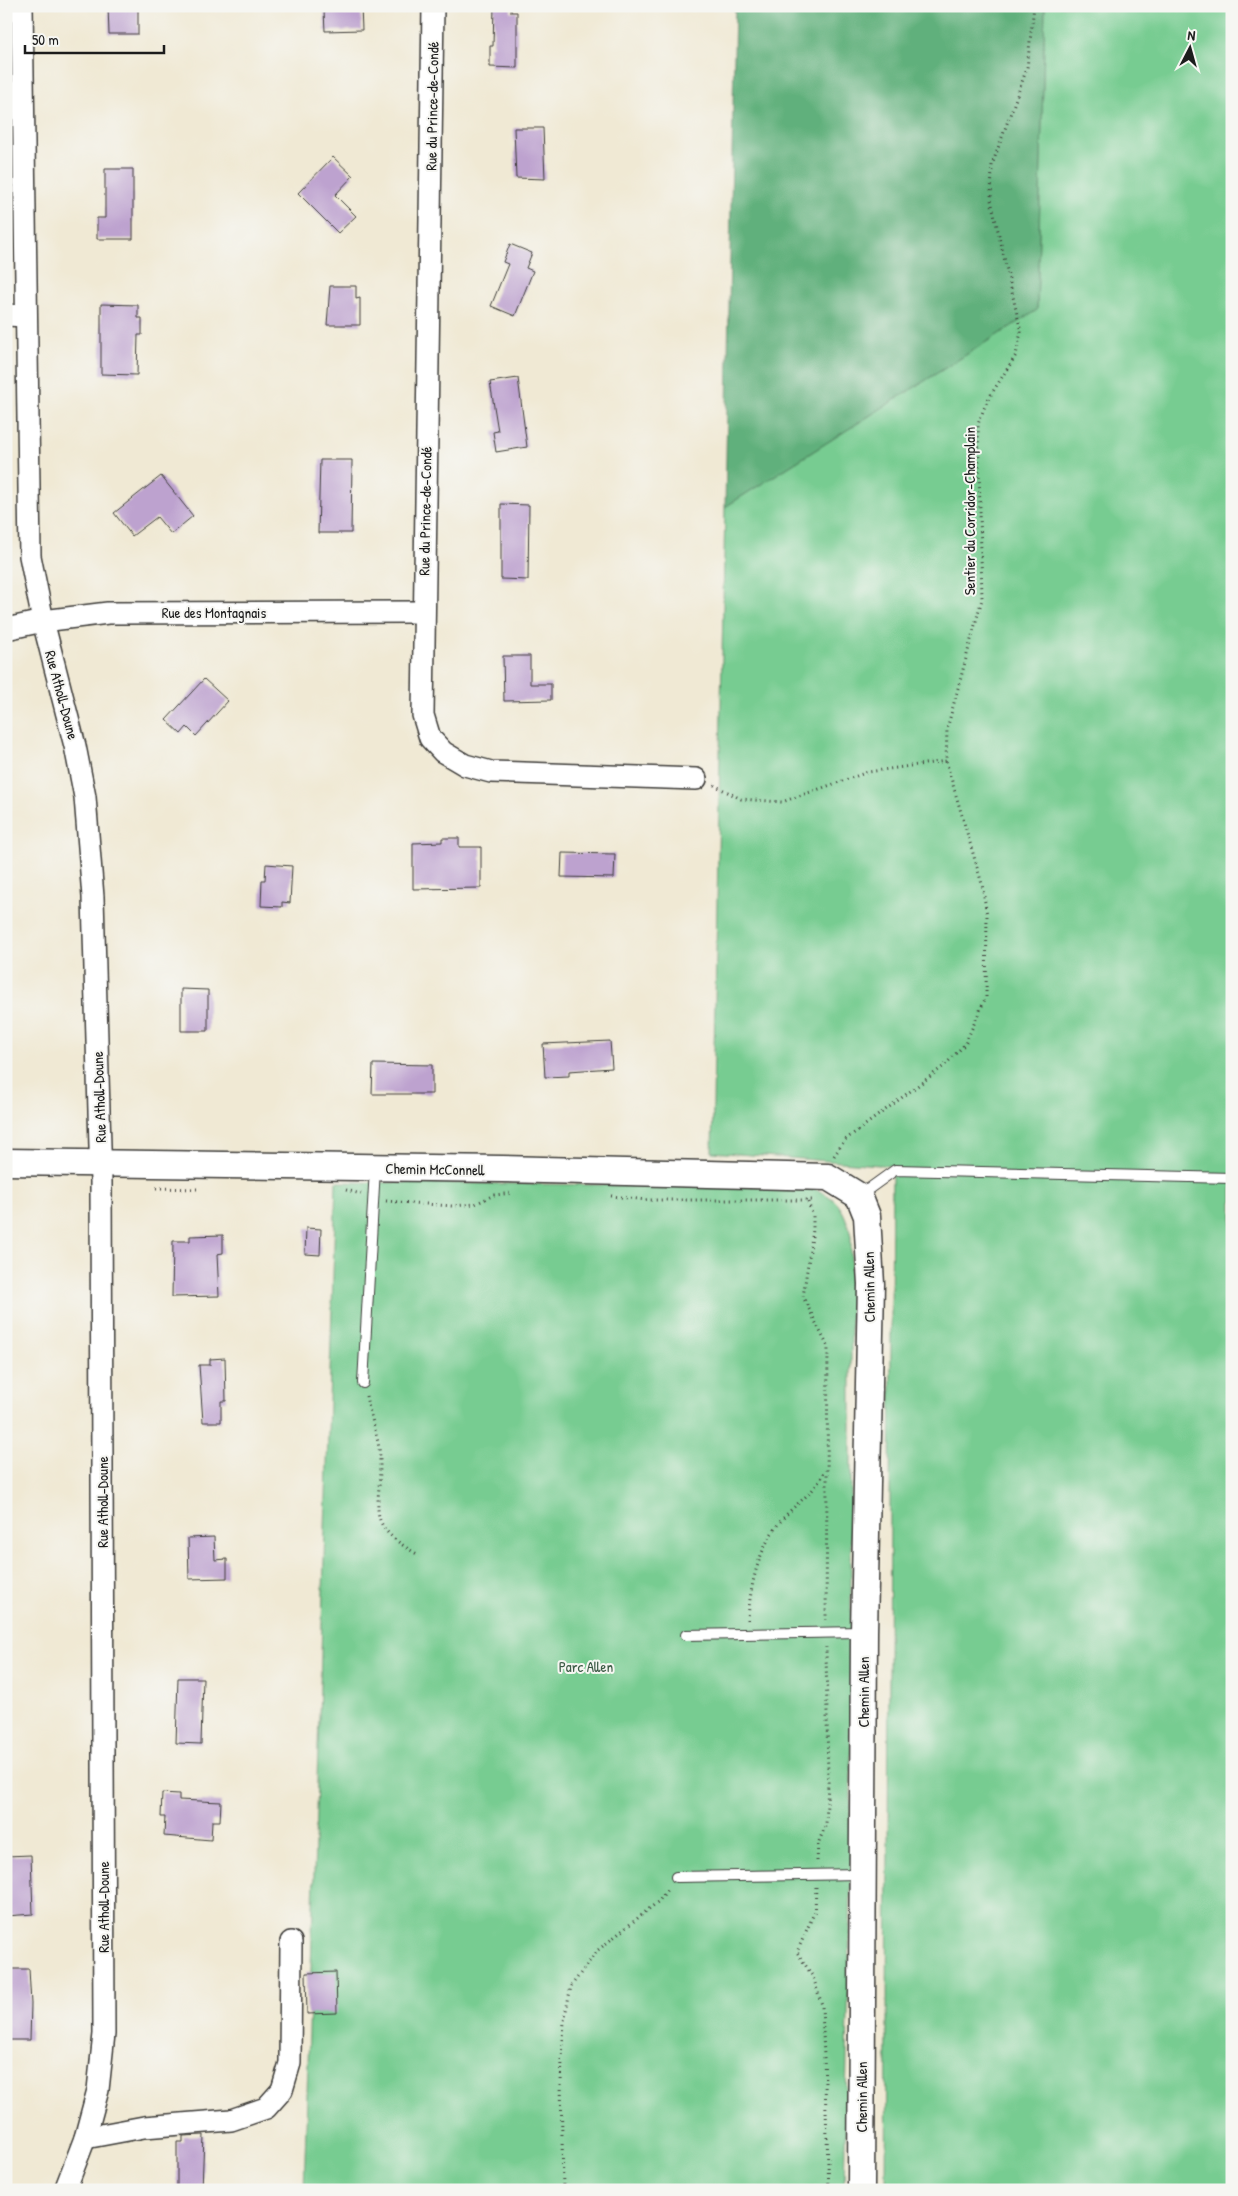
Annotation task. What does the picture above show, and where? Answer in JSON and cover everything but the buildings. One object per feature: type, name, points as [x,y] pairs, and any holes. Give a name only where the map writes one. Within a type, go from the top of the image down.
[{"type":"street","name":"Rue Atholl-Doune","points":[[22,6],[16,315],[30,556],[43,621],[75,746],[85,796],[93,896],[101,1164],[104,2034],[98,2090],[85,2138],[65,2190]]},
{"type":"street","name":"Rue du Prince-de-Condé","points":[[434,6],[423,612],[423,715],[430,738],[443,752],[465,766],[491,772],[696,780]]},
{"type":"street","name":"Rue des Montagnais","points":[[6,629],[43,621],[108,613],[423,612]]},
{"type":"street","name":"Chemin McConnell","points":[[6,1162],[828,1177]]},
{"type":"street","points":[[828,1177],[859,1196]]},
{"type":"street","name":"Chemin Allen","points":[[859,1196],[867,1216],[871,1284],[864,1632],[860,2190]]},
{"type":"street","points":[[85,2138],[144,2127],[231,2120],[266,2108],[282,2090],[290,2063],[291,1942]]},
{"type":"lane","points":[[363,1384],[374,1168]]},
{"type":"lane","points":[[859,1196],[895,1170],[1232,1178]]},
{"type":"lane","points":[[686,1635],[864,1632]]},
{"type":"lane","points":[[676,1878],[817,1873],[863,1874]]},
{"type":"path","name":"Sentier du Corridor-Champlain","points":[[808,1202],[820,1197],[835,1154],[845,1140],[944,1066],[965,1044],[986,997],[987,915],[982,884],[946,761],[947,729],[982,599],[978,424],[987,401],[1016,355],[1021,332],[992,200],[992,165],[1028,68],[1034,6]]},
{"type":"path","points":[[696,780],[712,783],[741,800],[782,802],[868,772],[946,761]]},
{"type":"path","points":[[150,1188],[199,1189]]},
{"type":"path","points":[[344,1190],[373,1196],[383,1201],[452,1206],[475,1204],[494,1195],[522,1193]]},
{"type":"path","points":[[602,1195],[648,1200],[808,1202],[813,1216],[813,1230],[803,1297],[828,1347],[826,1632],[828,1782],[826,1824],[818,1844],[815,1911],[797,1952],[812,1977],[822,2005],[829,2190]]},
{"type":"path","points":[[363,1384],[380,1459],[377,1512],[384,1529],[400,1544],[418,1554]]},
{"type":"path","points":[[747,1634],[749,1602],[761,1556],[769,1538],[787,1513],[813,1490],[822,1479],[827,1464]]},
{"type":"path","points":[[563,2190],[561,2082],[564,2021],[571,1986],[598,1950],[659,1902],[676,1878]]},
{"type":"green space","points":[[735,6],[1045,6],[1037,310],[725,507]]},
{"type":"green space","points":[[1045,6],[1232,6],[1232,2190],[886,2190],[892,1166],[712,1152],[725,507],[1037,310]]},
{"type":"green space","name":"Parc Allen","points":[[336,1182],[807,1187],[832,1198],[842,1210],[851,1236],[851,1881],[844,2190],[304,2190]]}]
